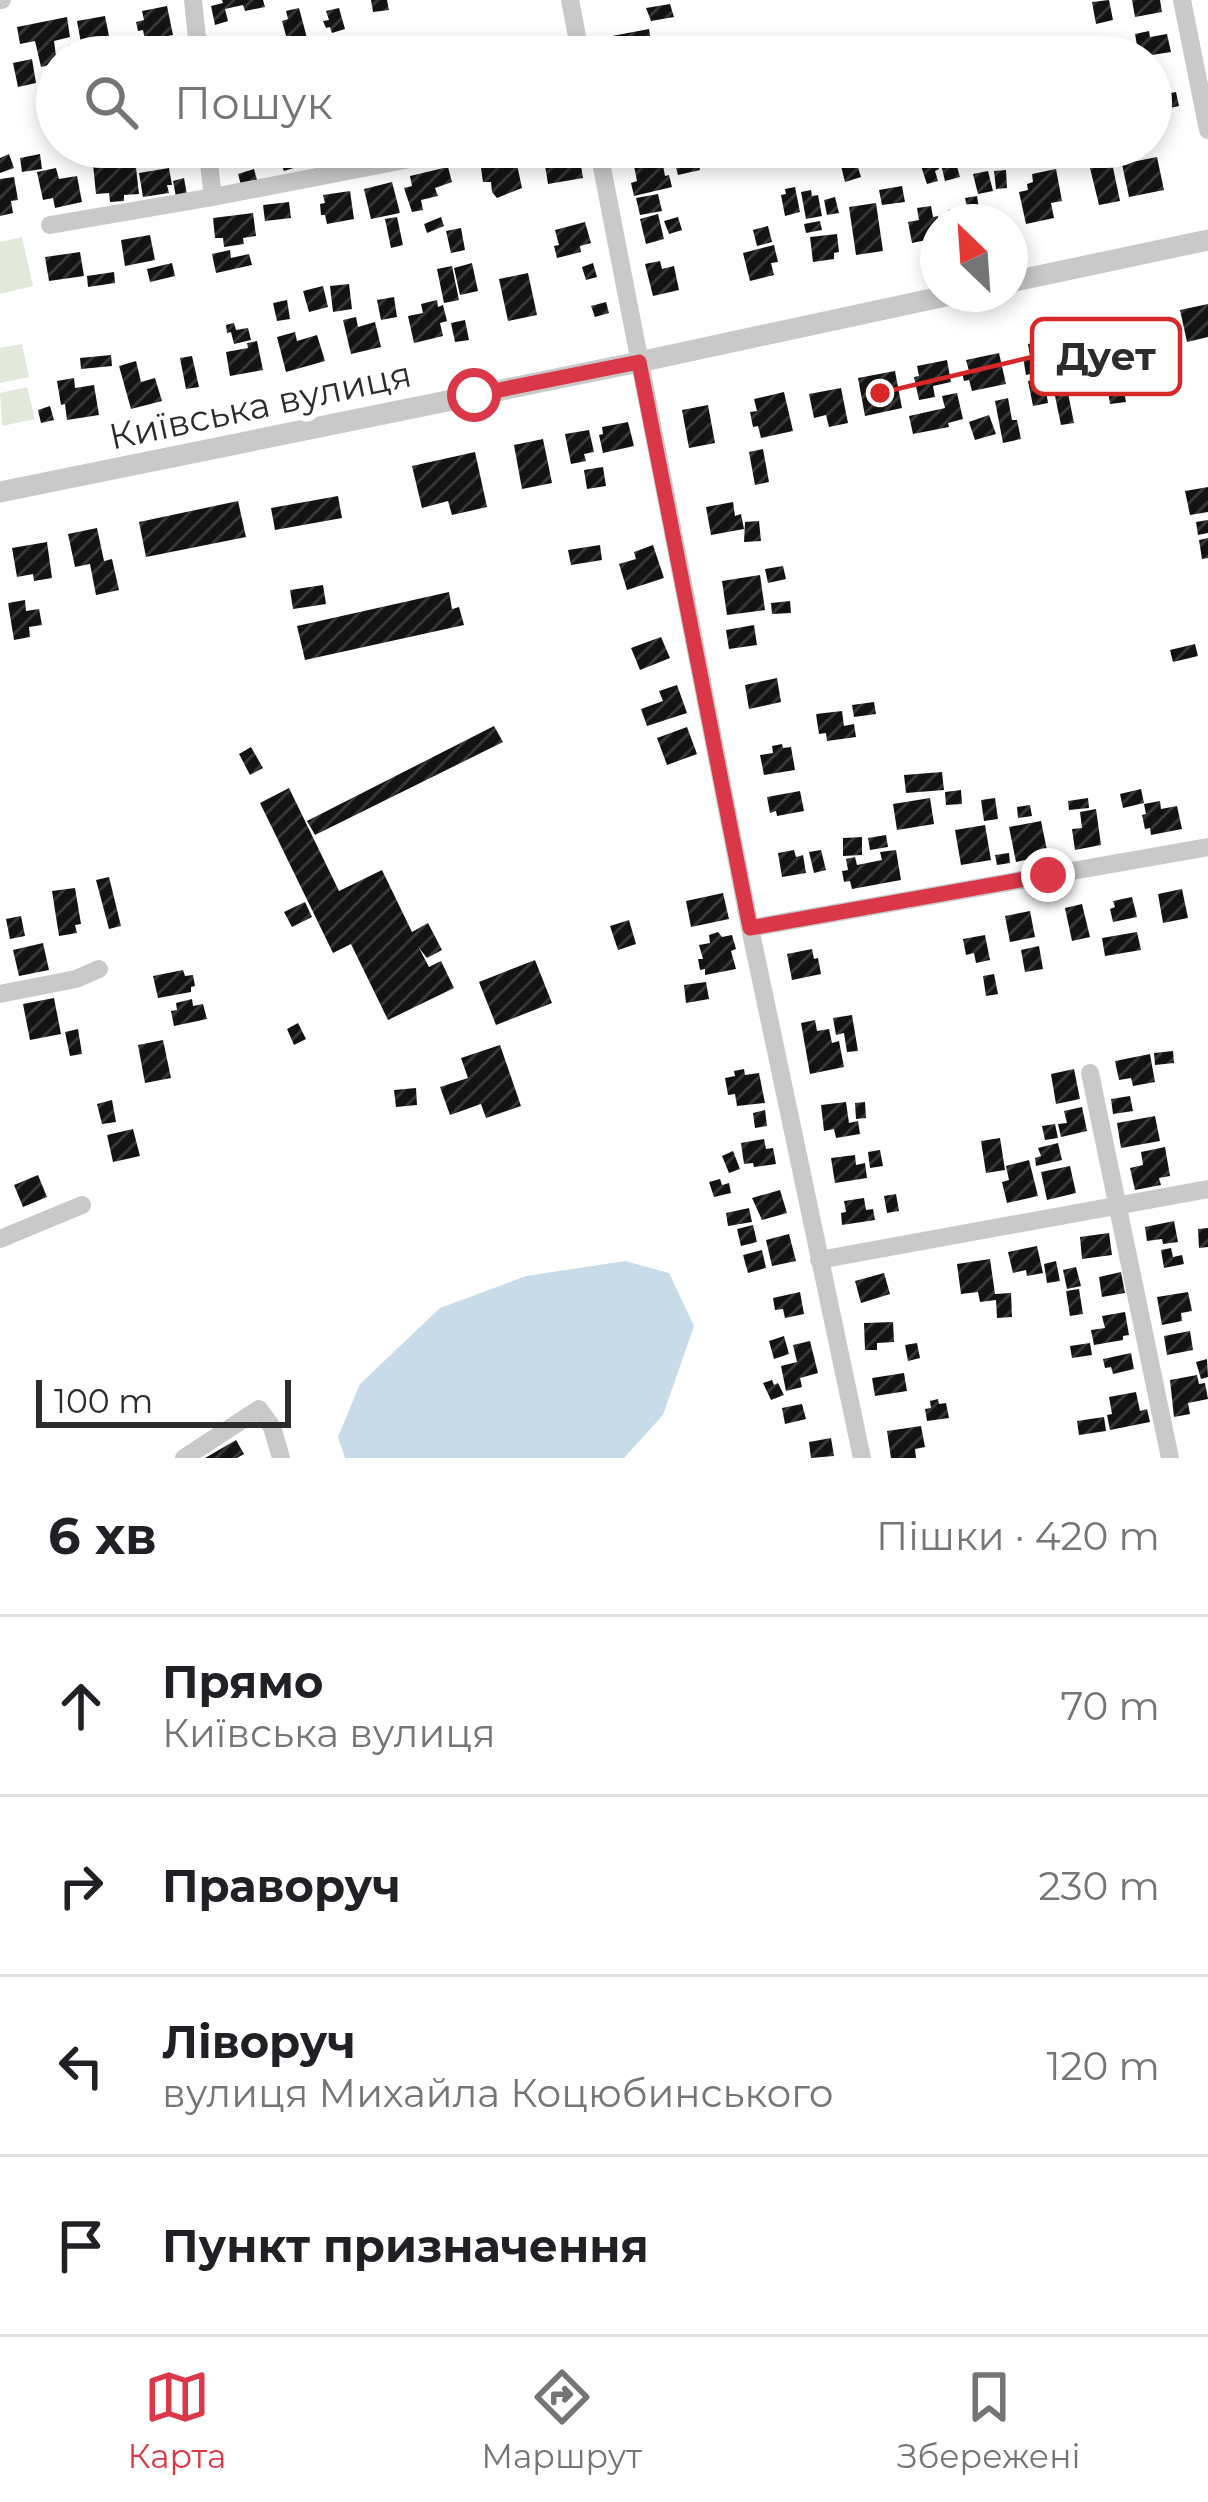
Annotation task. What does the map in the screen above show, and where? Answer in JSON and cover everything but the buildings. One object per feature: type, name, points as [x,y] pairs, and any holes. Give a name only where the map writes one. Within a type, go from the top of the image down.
[{"type":"street","points":[[193,0],[197,36]]},
{"type":"street","points":[[570,0],[577,36]]},
{"type":"street","points":[[1182,0],[1208,130]]},
{"type":"street","points":[[210,168],[213,197]]},
{"type":"street","points":[[50,225],[363,168]]},
{"type":"street","points":[[602,168],[750,928],[862,1458]]},
{"type":"street","points":[[1028,278],[1208,240]]},
{"type":"street","name":"Київська вулиця","points":[[0,492],[920,302]]},
{"type":"street","points":[[750,928],[1208,847]]},
{"type":"street","points":[[0,994],[76,980],[99,969]]},
{"type":"street","points":[[1090,1073],[1170,1458]]},
{"type":"street","points":[[819,1260],[1208,1189]]},
{"type":"street","points":[[0,1239],[82,1205]]},
{"type":"street","points":[[184,1458],[259,1408],[272,1427],[281,1458]]},
{"type":"green space","points":[[22,237],[33,286],[0,294],[0,242]]},
{"type":"green space","points":[[22,344],[29,377],[0,383],[0,348]]},
{"type":"green space","points":[[27,387],[35,419],[2,426],[0,393]]},
{"type":"water","points":[[625,1261],[669,1273],[694,1326],[663,1415],[624,1458],[345,1458],[338,1437],[360,1384],[440,1308],[526,1276]]},
{"type":"place","name":"Дует","points":[[880,393]]},
{"type":"route","points":[[474,395],[639,362],[750,928],[1048,875]]}]
